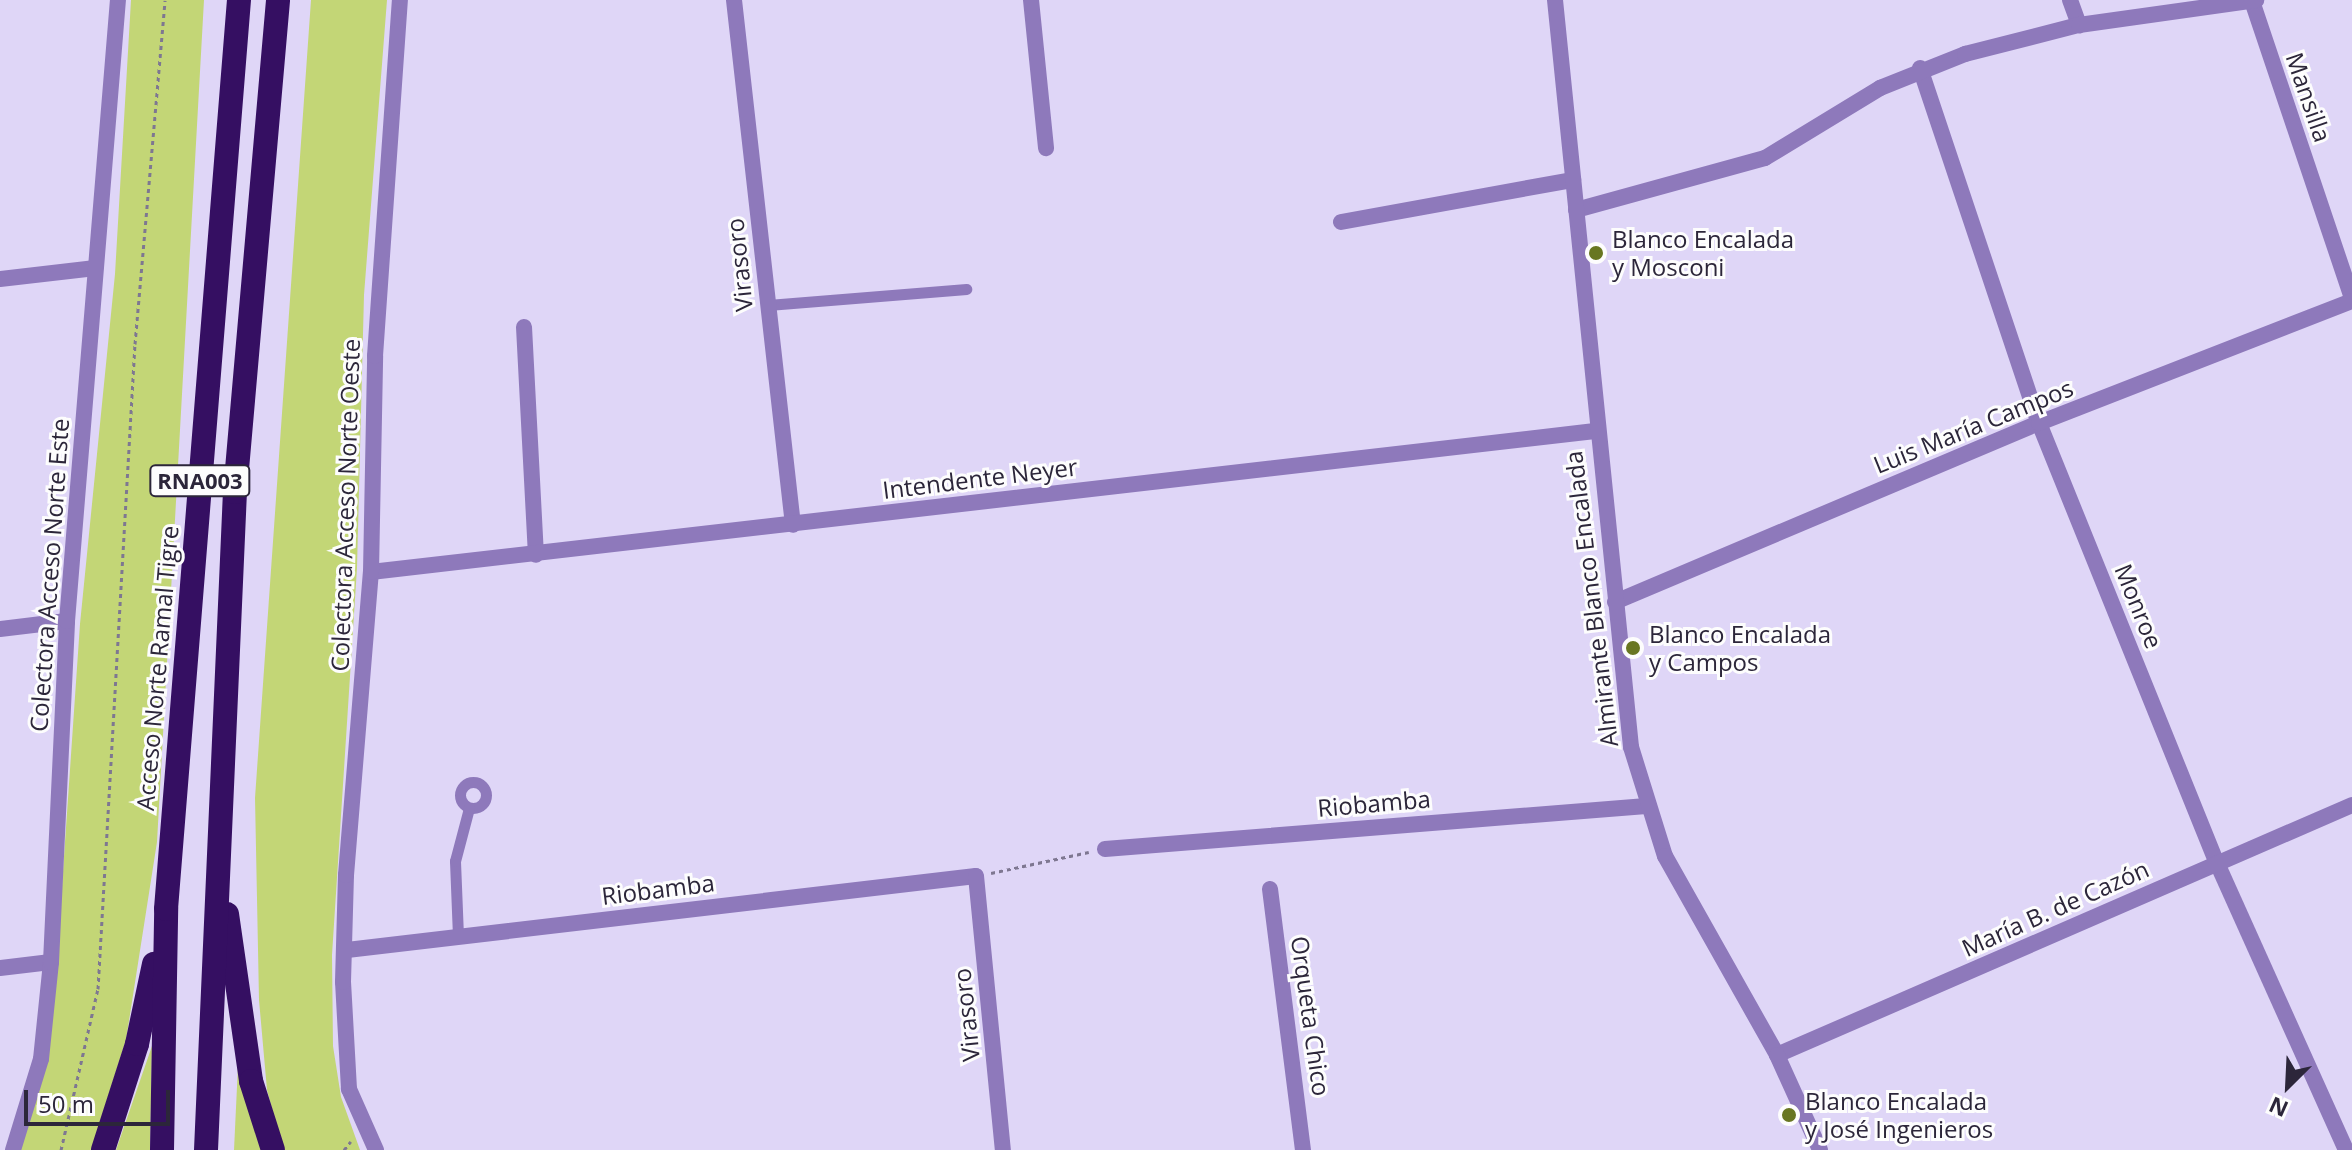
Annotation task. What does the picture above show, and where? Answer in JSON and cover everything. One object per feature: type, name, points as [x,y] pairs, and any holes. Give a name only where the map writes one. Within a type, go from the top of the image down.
[{"type":"highway","points":[[227,0],[234,52]]},
{"type":"highway","name":"Acceso Norte Ramal Tigre","points":[[162,1150],[166,909],[239,0]]},
{"type":"highway","name":"RNA003","points":[[206,1150],[235,492],[278,0]]},
{"type":"highway","points":[[266,129],[291,0]]},
{"type":"highway","points":[[219,830],[251,1081],[273,1150]]},
{"type":"highway","points":[[103,1150],[137,1044],[166,909]]},
{"type":"street","name":"Colectora Acceso Norte Este","points":[[13,1150],[41,1059],[51,962],[67,621],[118,0]]},
{"type":"street","name":"Colectora Acceso Norte Oeste","points":[[376,1150],[349,1089],[342,1042],[347,950],[346,875],[371,572],[375,356],[400,0]]},
{"type":"street","name":"Virasoro","points":[[734,0],[793,525]]},
{"type":"street","points":[[1031,0],[1046,148]]},
{"type":"street","name":"Almirante Blanco Encalada","points":[[1555,0],[1595,431],[1631,747],[1646,806],[1665,856],[1777,1055],[1820,1150]]},
{"type":"street","points":[[2070,0],[2079,25]]},
{"type":"street","points":[[1576,210],[1765,158],[1920,68],[2079,25],[2254,1]]},
{"type":"street","name":"Mansilla","points":[[2254,1],[2352,300]]},
{"type":"street","name":"Monroe","points":[[1920,68],[2039,423],[2217,863],[2346,1150]]},
{"type":"street","points":[[1341,222],[1573,180]]},
{"type":"street","points":[[0,279],[95,268]]},
{"type":"street","name":"Luis María Campos","points":[[1615,602],[2039,423],[2352,300]]},
{"type":"street","points":[[524,327],[536,555]]},
{"type":"street","name":"Intendente Neyer","points":[[371,572],[1595,431]]},
{"type":"street","points":[[0,629],[67,621]]},
{"type":"street","name":"María B. de Cazón","points":[[1777,1055],[2352,805]]},
{"type":"street","name":"Riobamba","points":[[1105,849],[1646,806]]},
{"type":"street","name":"Virasoro","points":[[976,876],[1003,1150]]},
{"type":"street","name":"Riobamba","points":[[347,950],[976,876]]},
{"type":"street","name":"Orqueta Chico","points":[[1270,889],[1303,1150]]},
{"type":"street","points":[[0,968],[51,962]]},
{"type":"lane","points":[[768,305],[966,289]]},
{"type":"lane","points":[[458,936],[455,861],[469,808]]},
{"type":"path","points":[[61,1150],[98,989],[135,344],[165,0]]},
{"type":"path","points":[[976,876],[1105,849]]},
{"type":"green space","points":[[131,0],[204,0],[157,842],[126,1040],[91,1150],[20,1150],[46,1064],[56,973],[80,624],[115,274]]},
{"type":"green space","points":[[311,0],[387,0],[364,295],[357,568],[332,955],[333,1046],[341,1097],[360,1150],[283,1150],[267,1090],[259,1000],[255,798]]},
{"type":"green space","points":[[240,1023],[269,1150],[234,1150]]},
{"type":"green space","points":[[152,1046],[150,1150],[116,1150]]},
{"type":"place","name":"Blanco Encalada y Mosconi","points":[[1596,253]]},
{"type":"place","name":"Blanco Encalada y Campos","points":[[1633,648]]},
{"type":"place","name":"Blanco Encalada y José Ingenieros","points":[[1789,1115]]}]
